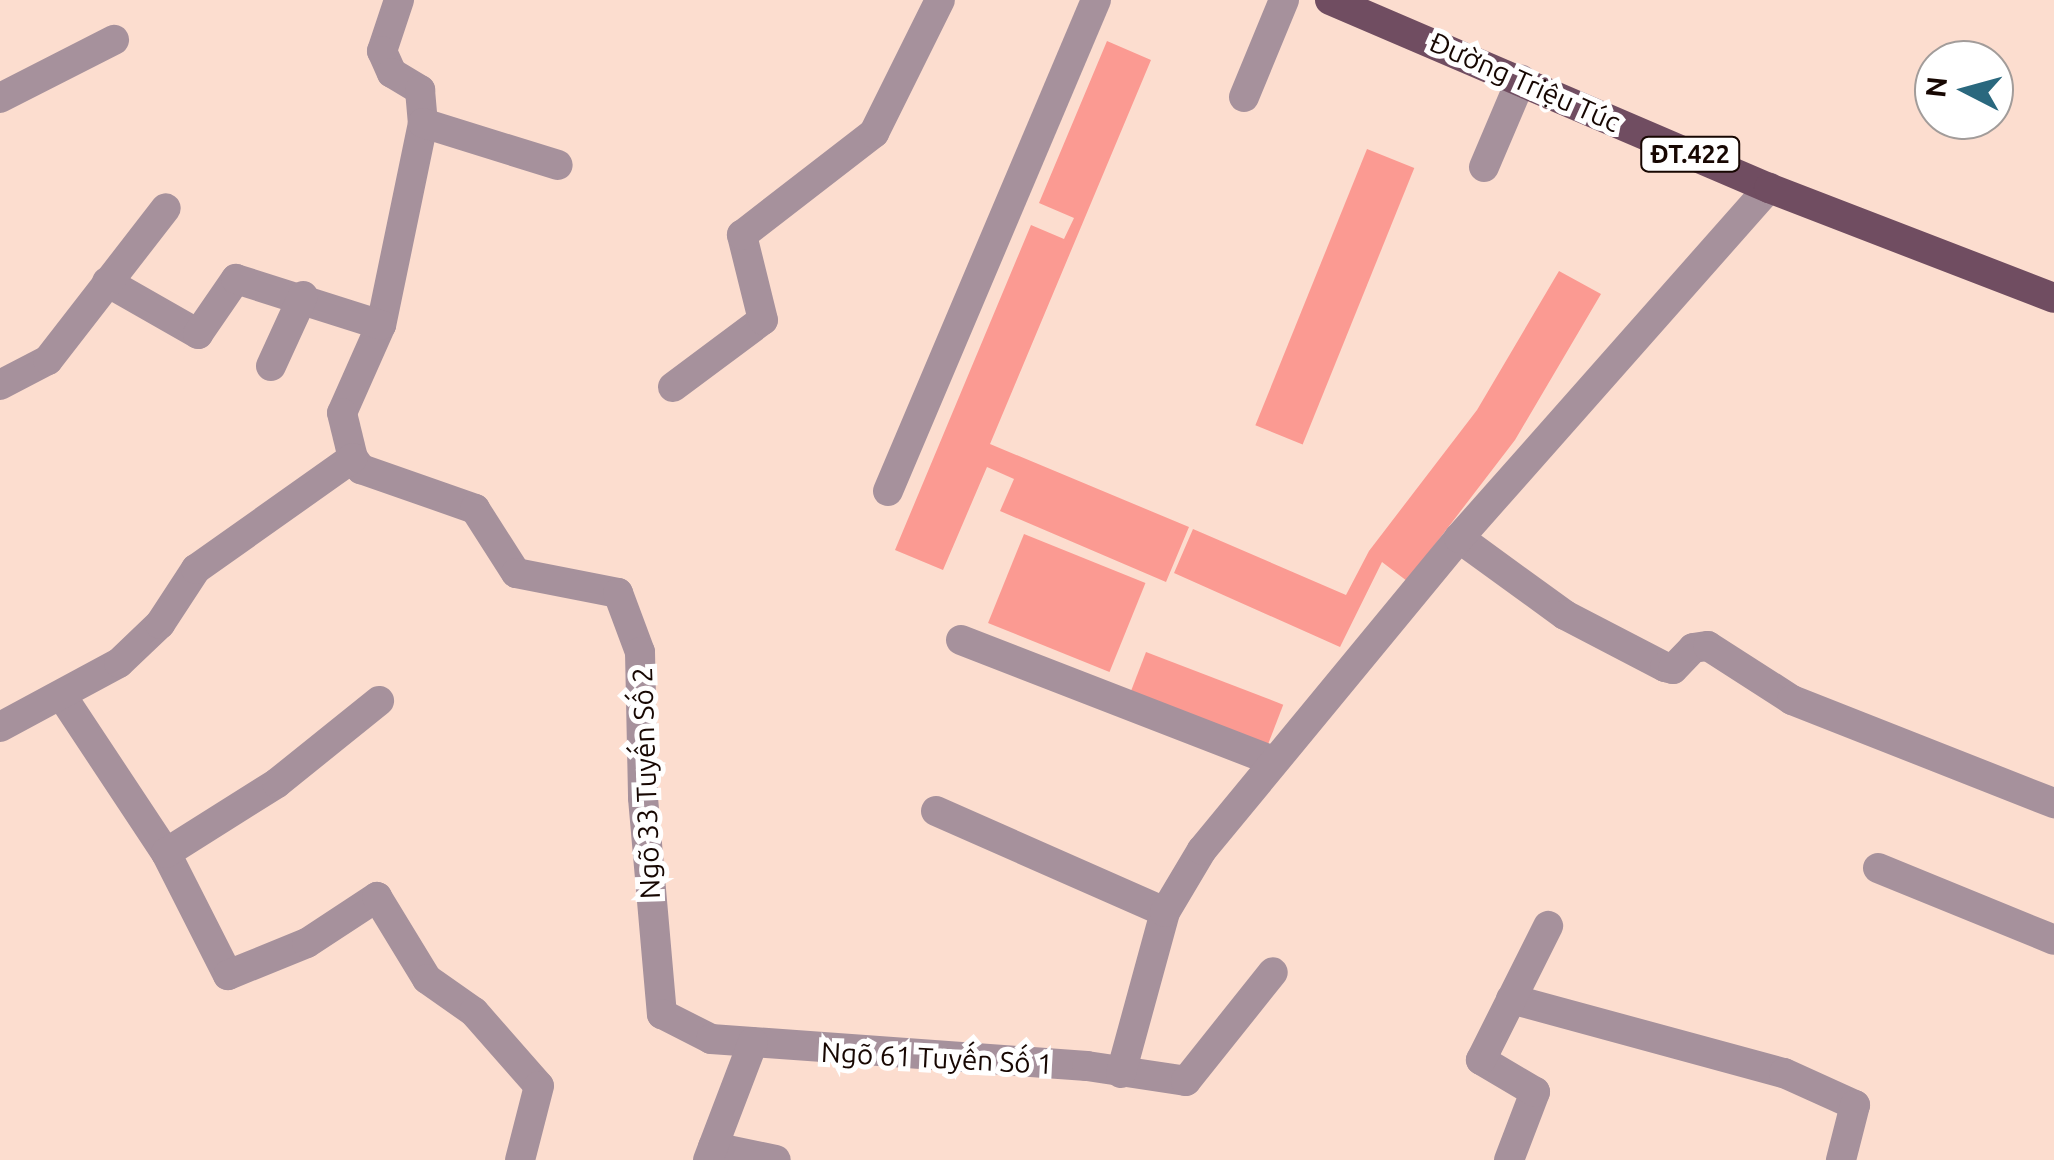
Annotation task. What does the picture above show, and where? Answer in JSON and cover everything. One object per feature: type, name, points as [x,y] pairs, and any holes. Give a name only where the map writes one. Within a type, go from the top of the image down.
[{"type":"main road","name":"Đường Triệu Túc","points":[[1330,0],[1768,188],[2054,298]]},
{"type":"street","points":[[0,728],[119,663],[160,624],[196,569],[353,458],[342,413],[380,325],[423,123],[420,90],[392,73],[382,50],[398,0]]},
{"type":"street","points":[[673,388],[763,320],[742,235],[874,132],[940,0]]},
{"type":"street","points":[[888,491],[1096,0]]},
{"type":"street","points":[[1244,97],[1284,0]]},
{"type":"street","points":[[0,98],[114,40]]},
{"type":"street","points":[[1484,167],[1520,80]]},
{"type":"street","points":[[423,123],[558,166]]},
{"type":"street","points":[[1121,1073],[1165,912],[1202,850],[1271,760],[1458,538],[1768,188]]},
{"type":"street","points":[[0,385],[48,360],[166,208]]},
{"type":"street","points":[[107,282],[198,334],[236,279],[303,296],[380,325]]},
{"type":"street","points":[[271,366],[303,296]]},
{"type":"street","name":"Ngõ 33 Tuyến Số 2","points":[[353,458],[361,469],[474,509],[516,572],[618,592],[640,652],[643,798],[662,1014],[711,1039],[753,1042]]},
{"type":"street","points":[[1458,538],[1566,615],[1665,667],[1673,669],[1693,648],[1708,646],[1792,700],[2054,803]]},
{"type":"street","points":[[961,640],[1271,760]]},
{"type":"street","points":[[62,696],[166,853],[228,975],[307,943],[376,897],[427,978],[474,1012],[539,1086],[520,1160]]},
{"type":"street","points":[[166,853],[276,783],[379,701]]},
{"type":"street","points":[[936,812],[1165,912]]},
{"type":"street","points":[[1878,868],[2054,940]]},
{"type":"street","points":[[1509,1160],[1535,1092],[1481,1060],[1548,926]]},
{"type":"street","name":"Ngõ 61 Tuyến Số 1","points":[[753,1042],[1186,1080],[1273,972]]},
{"type":"street","points":[[1511,999],[1784,1074],[1855,1105],[1841,1160]]},
{"type":"street","points":[[753,1042],[710,1154],[776,1160]]},
{"type":"building","points":[[1107,41],[1151,60],[990,444],[1189,527],[1166,582],[1000,511],[1014,479],[987,467],[943,570],[895,550],[1031,225],[1064,239],[1074,218],[1039,203]]},
{"type":"building","points":[[1367,149],[1414,168],[1303,444],[1255,425]]},
{"type":"building","points":[[1559,271],[1601,294],[1515,440],[1407,581],[1382,562],[1340,647],[1174,573],[1193,529],[1346,595],[1369,551],[1477,410]]},
{"type":"building","points":[[1024,534],[1145,583],[1109,672],[988,623]]},
{"type":"building","points":[[1146,652],[1283,705],[1267,747],[1130,694]]}]
